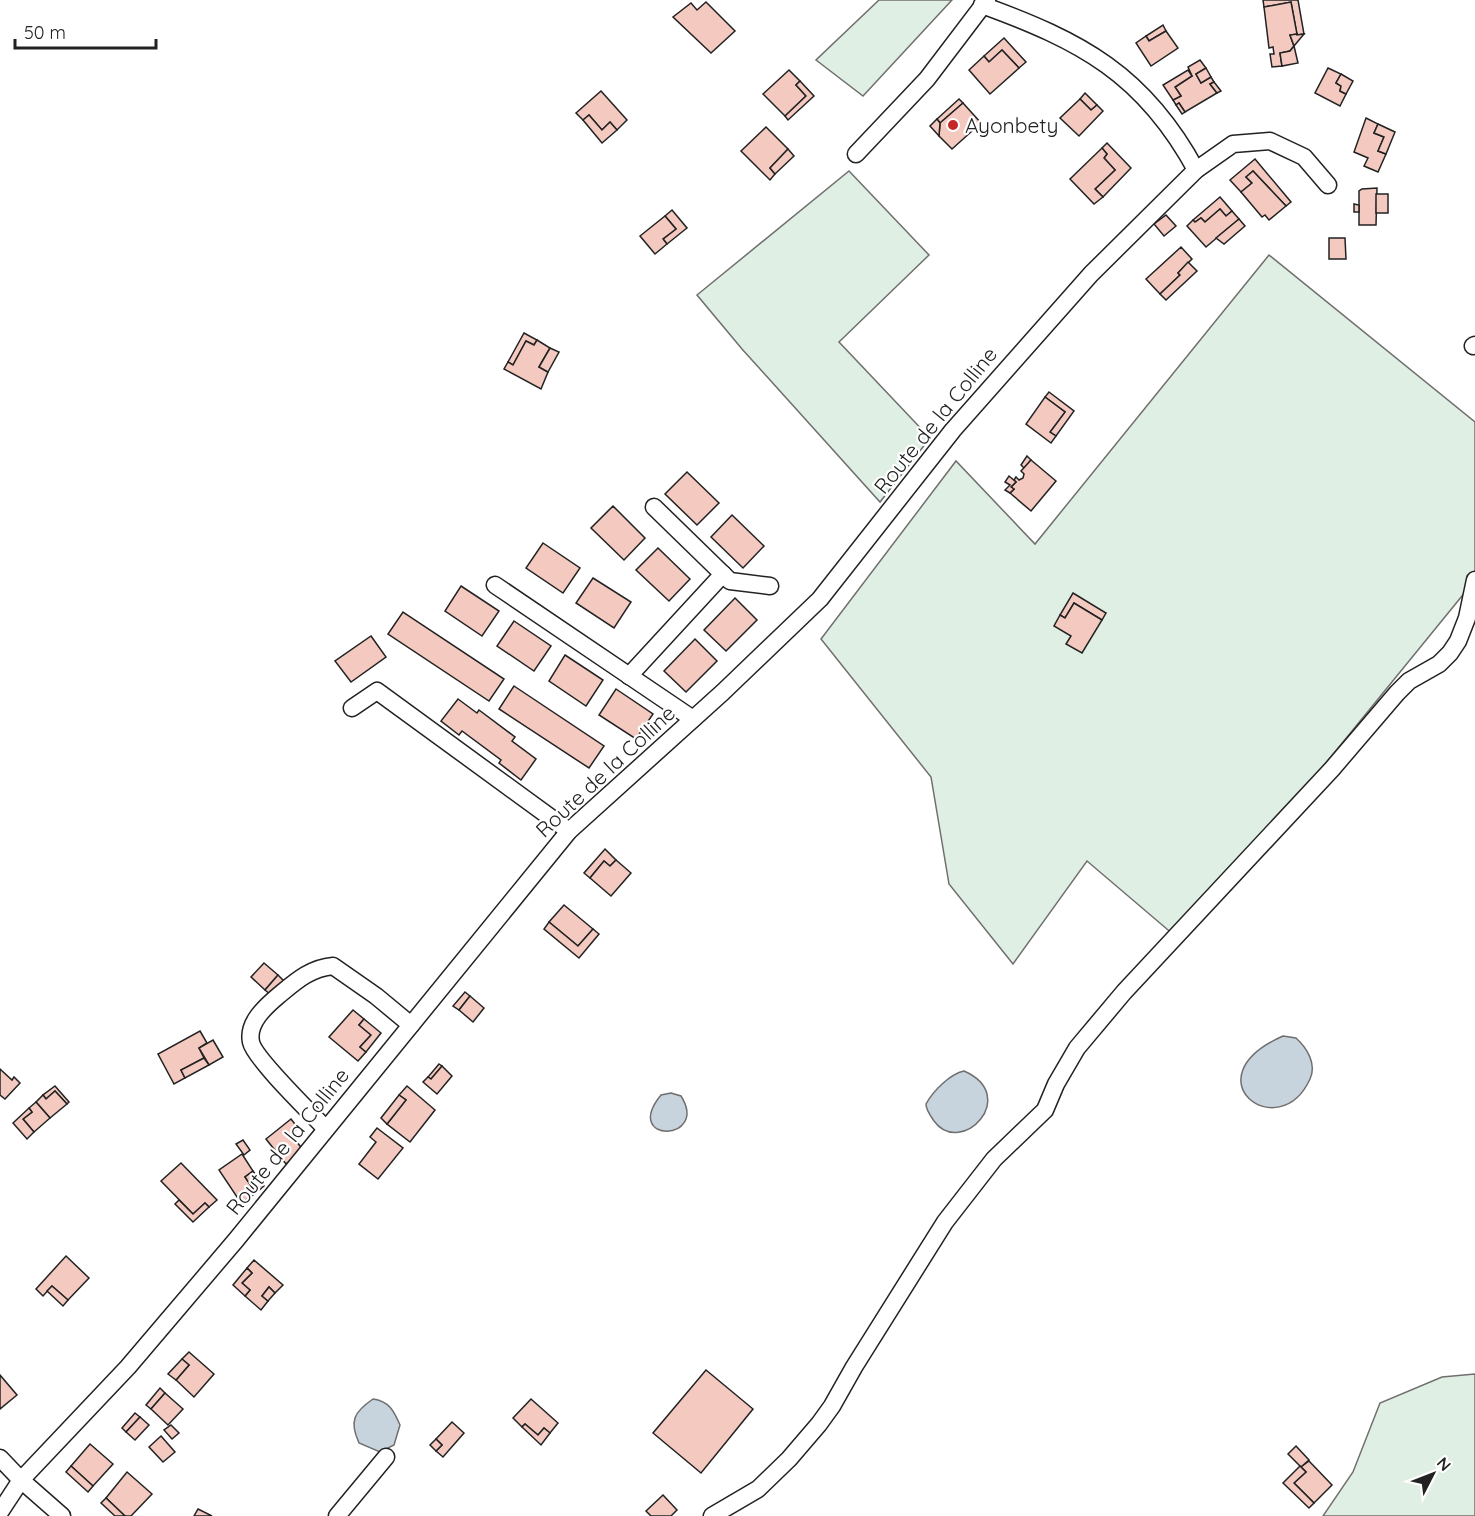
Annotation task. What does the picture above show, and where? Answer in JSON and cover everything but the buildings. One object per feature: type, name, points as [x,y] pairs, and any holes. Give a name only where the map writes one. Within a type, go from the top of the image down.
[{"type":"street","points":[[856,154],[927,79],[985,2],[1088,51],[1126,79],[1181,143],[1196,170]]},
{"type":"street","name":"Route de la Colline","points":[[0,1512],[21,1480],[128,1367],[236,1240],[569,831],[693,719],[820,599],[953,430],[1091,274],[1196,170],[1233,144],[1270,141],[1304,157],[1328,185]]},
{"type":"street","points":[[654,507],[730,581],[770,586]]},
{"type":"street","points":[[629,676],[723,574]]},
{"type":"street","points":[[712,1516],[758,1489],[789,1459],[819,1424],[945,1222],[994,1160],[1045,1110],[1056,1084],[1077,1048],[1124,992],[1332,769],[1397,693],[1410,681],[1439,664],[1450,653],[1458,641],[1467,618],[1475,580]]},
{"type":"street","points":[[495,585],[693,719]]},
{"type":"street","points":[[352,708],[377,691],[569,831]]},
{"type":"street","points":[[326,1129],[272,1072],[251,1043],[251,1030],[262,1010],[296,981],[320,967],[333,966],[411,1024]]},
{"type":"street","points":[[337,1516],[386,1457]]},
{"type":"street","points":[[0,1458],[21,1480],[63,1516]]},
{"type":"green space","points":[[879,0],[952,0],[863,96],[816,60]]},
{"type":"green space","points":[[849,171],[929,255],[839,342],[930,438],[880,502],[742,349],[697,295]]},
{"type":"green space","points":[[1269,255],[1475,422],[1475,580],[1181,941],[1087,861],[1013,964],[949,884],[931,777],[821,639],[956,461],[1035,544]]},
{"type":"green space","points":[[1475,1374],[1475,1516],[1323,1516],[1353,1472],[1380,1403],[1442,1377]]},
{"type":"shaded area","points":[[1283,1036],[1296,1038],[1304,1047],[1312,1062],[1312,1073],[1296,1098],[1279,1107],[1263,1106],[1249,1099],[1242,1086],[1243,1070],[1256,1053]]},
{"type":"shaded area","points":[[964,1071],[980,1082],[987,1095],[987,1108],[970,1128],[958,1132],[945,1130],[934,1121],[926,1104],[942,1084]]},
{"type":"shaded area","points":[[671,1093],[681,1096],[687,1111],[684,1122],[677,1129],[667,1131],[657,1129],[651,1122],[652,1111],[661,1095]]},
{"type":"shaded area","points":[[373,1399],[383,1402],[390,1408],[400,1425],[394,1445],[380,1452],[359,1443],[354,1429],[355,1418],[361,1408]]},
{"type":"place","name":"Ayonbety","points":[[953,125]]}]
